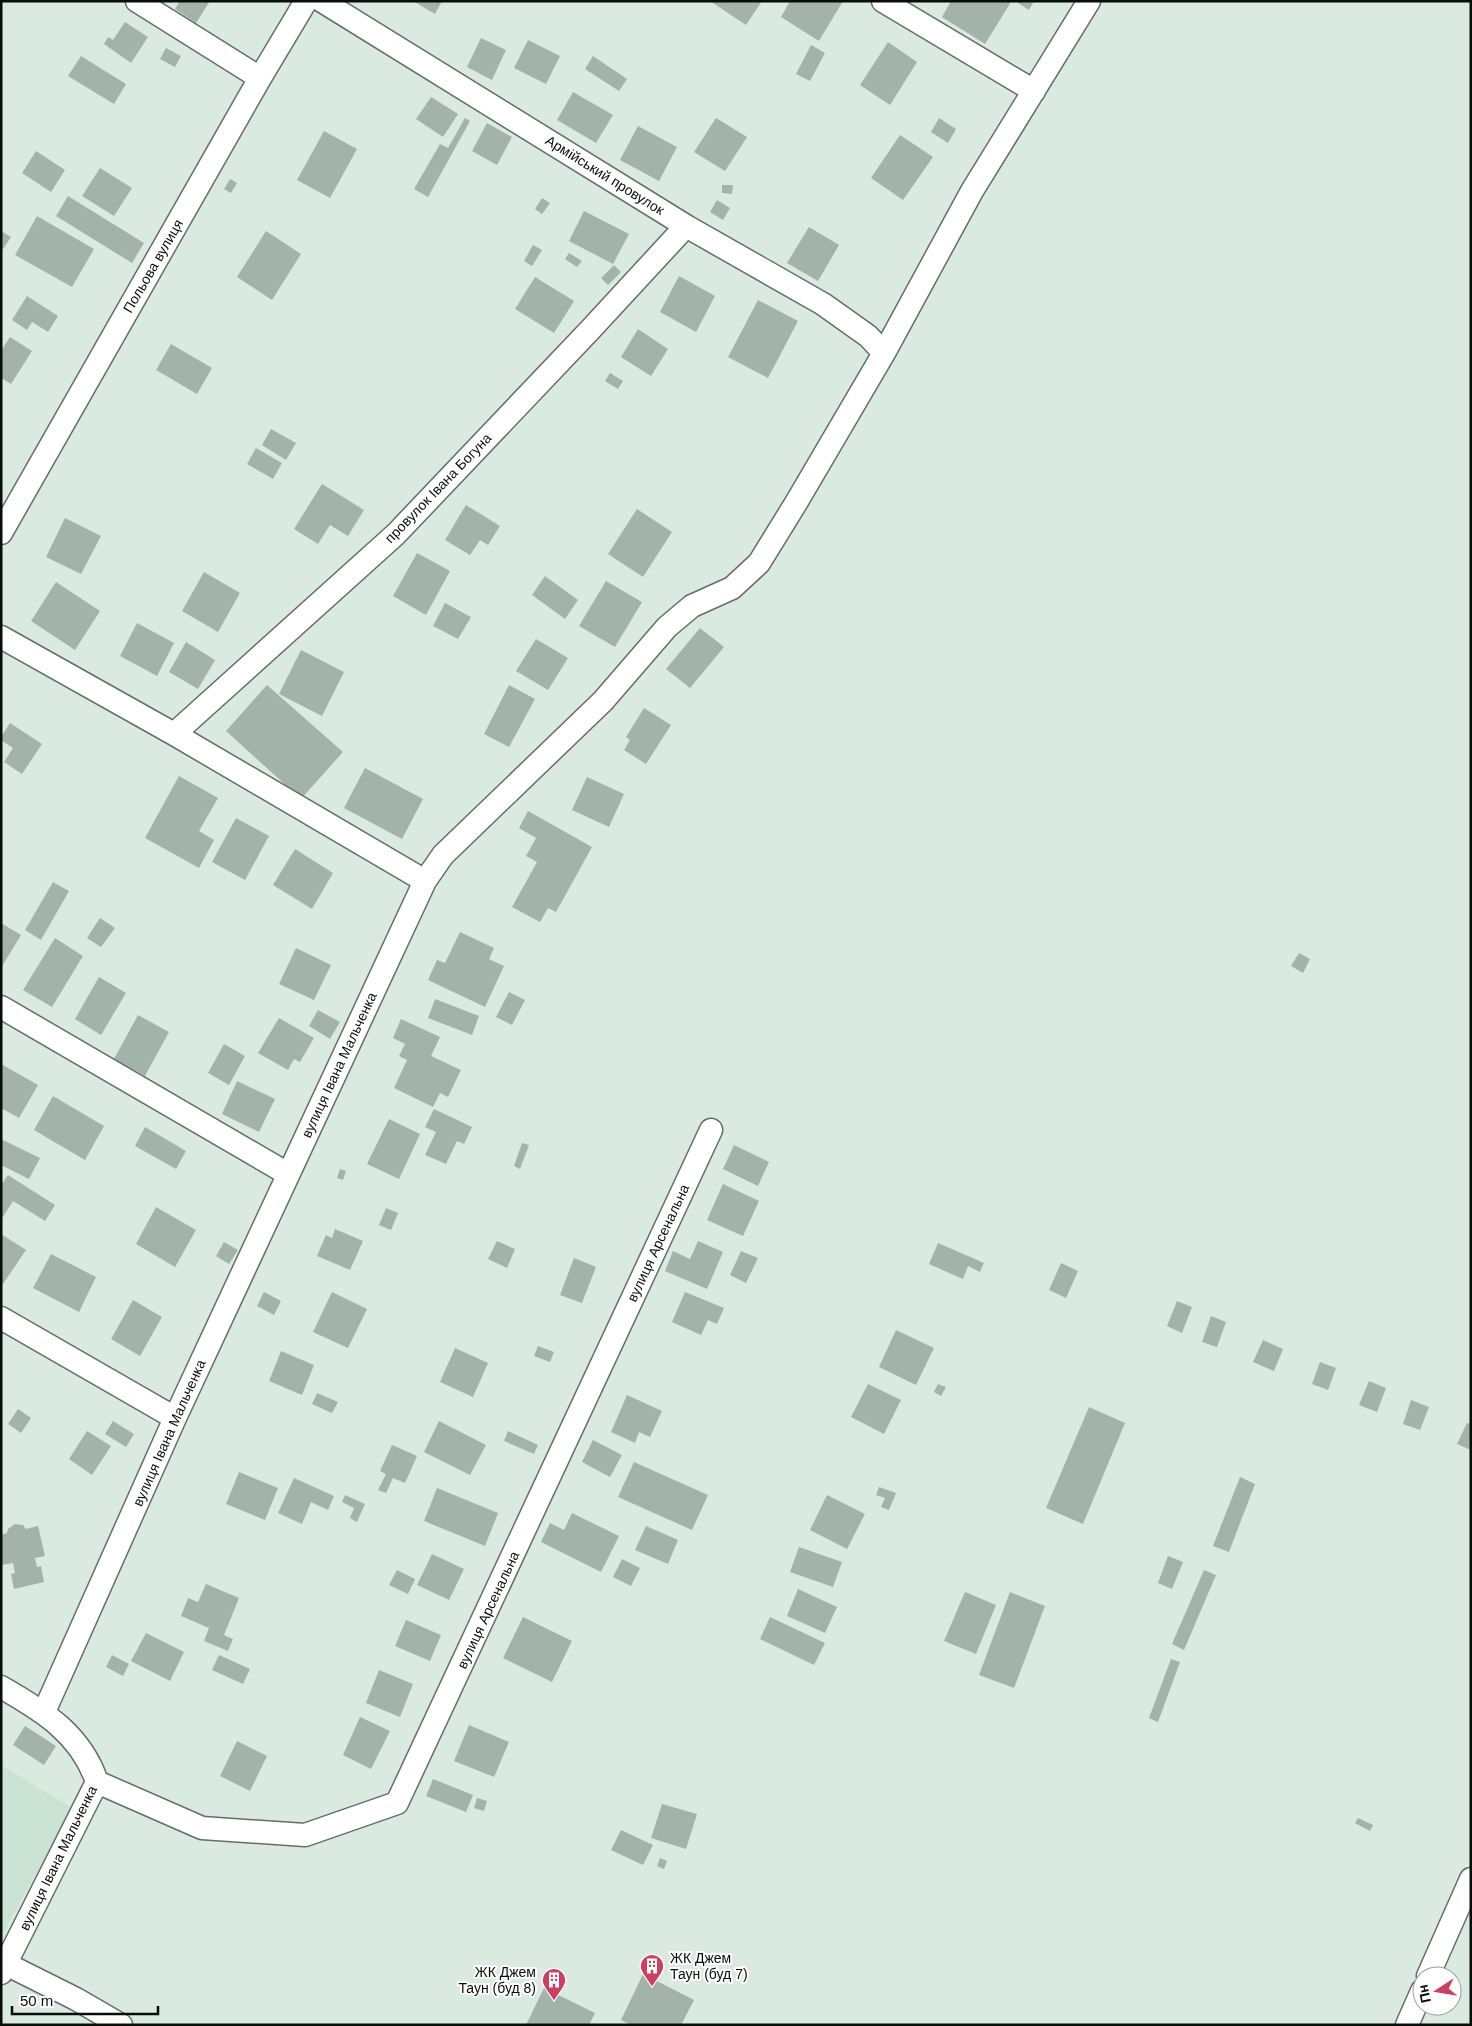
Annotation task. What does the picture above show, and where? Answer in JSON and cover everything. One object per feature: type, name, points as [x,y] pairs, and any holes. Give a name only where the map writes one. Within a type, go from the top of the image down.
[{"type":"street","points":[[137,1],[260,78]]},
{"type":"street","name":"Польова вулиця","points":[[1,533],[260,78],[306,1]]},
{"type":"street","name":"Армійський провулок","points":[[322,1],[686,226],[849,321],[868,336],[884,353]]},
{"type":"street","points":[[882,1],[1034,91]]},
{"type":"street","name":"вулиця Івана Мальченка","points":[[4,1968],[97,1782],[86,1756],[76,1743],[44,1712],[288,1174],[426,881],[443,855],[603,701],[667,626],[692,606],[732,588],[759,563],[884,353],[972,191],[1089,1]]},
{"type":"street","name":"провулок Івана Богуна","points":[[174,734],[396,534],[686,226]]},
{"type":"street","points":[[1,637],[174,734],[426,881]]},
{"type":"street","points":[[1,1007],[288,1174]]},
{"type":"street","name":"вулиця Арсенальна","points":[[97,1782],[202,1828],[305,1835],[397,1804],[711,1130]]},
{"type":"street","points":[[1,1318],[176,1418]]},
{"type":"street","points":[[1,1687],[44,1712]]},
{"type":"street","points":[[1432,1966],[1471,1879]]},
{"type":"street","points":[[4,1968],[121,2025]]},
{"type":"shaded area","points":[[1,1765],[72,1808],[1,1937]]},
{"type":"building","points":[[180,1],[210,1],[196,23],[175,9]]},
{"type":"building","points":[[413,1],[442,1],[435,14]]},
{"type":"building","points":[[710,1],[762,1],[746,25]]},
{"type":"building","points":[[790,1],[843,1],[819,41],[781,17]]},
{"type":"building","points":[[951,1],[1011,2],[985,44],[942,17]]},
{"type":"building","points":[[1015,1],[1034,1],[1029,10]]},
{"type":"building","points":[[125,22],[148,37],[131,63],[104,44],[108,37],[113,40]]},
{"type":"building","points":[[481,38],[506,50],[492,80],[467,67]]},
{"type":"building","points":[[528,40],[560,56],[546,84],[514,68]]},
{"type":"building","points":[[888,42],[917,62],[890,105],[860,85]]},
{"type":"building","points":[[811,45],[825,53],[810,81],[796,74]]},
{"type":"building","points":[[166,48],[181,56],[175,67],[160,59]]},
{"type":"building","points":[[81,56],[126,84],[114,104],[68,76]]},
{"type":"building","points":[[593,56],[627,79],[619,91],[585,69]]},
{"type":"building","points":[[573,92],[613,115],[596,143],[557,120]]},
{"type":"building","points":[[431,97],[458,114],[443,137],[416,119]]},
{"type":"building","points":[[465,118],[470,121],[428,197],[414,189],[440,144],[448,148]]},
{"type":"building","points":[[716,118],[747,137],[725,171],[694,152]]},
{"type":"building","points":[[939,118],[956,129],[948,143],[931,132]]},
{"type":"building","points":[[487,123],[512,137],[497,165],[472,151]]},
{"type":"building","points":[[638,126],[677,147],[659,181],[620,160]]},
{"type":"building","points":[[324,131],[357,149],[330,198],[297,180]]},
{"type":"building","points":[[900,135],[933,157],[903,200],[871,178]]},
{"type":"building","points":[[36,151],[65,170],[51,192],[22,173]]},
{"type":"building","points":[[100,168],[132,188],[114,216],[82,196]]},
{"type":"building","points":[[230,179],[237,183],[231,193],[224,189]]},
{"type":"building","points":[[722,185],[733,185],[732,194],[722,193]]},
{"type":"building","points":[[68,196],[144,243],[132,263],[56,216]]},
{"type":"building","points":[[542,198],[550,203],[542,214],[535,209]]},
{"type":"building","points":[[717,200],[730,208],[723,220],[710,212]]},
{"type":"building","points":[[584,211],[629,234],[613,264],[569,241]]},
{"type":"building","points":[[37,216],[94,249],[72,287],[15,255]]},
{"type":"building","points":[[809,227],[839,245],[818,281],[787,263]]},
{"type":"building","points":[[1,231],[11,237],[1,252]]},
{"type":"building","points":[[266,231],[301,254],[272,300],[237,277]]},
{"type":"building","points":[[533,245],[542,250],[532,266],[524,261]]},
{"type":"building","points":[[569,253],[582,261],[577,267],[565,259]]},
{"type":"building","points":[[614,265],[621,272],[608,285],[601,278]]},
{"type":"building","points":[[679,276],[715,296],[696,332],[660,312]]},
{"type":"building","points":[[535,277],[574,301],[554,333],[515,309]]},
{"type":"building","points":[[27,296],[58,316],[48,332],[32,322],[27,330],[12,320]]},
{"type":"building","points":[[758,300],[798,321],[768,378],[728,357]]},
{"type":"building","points":[[638,329],[668,349],[651,376],[621,357]]},
{"type":"building","points":[[10,337],[32,351],[11,384],[1,378],[1,351]]},
{"type":"building","points":[[171,344],[212,368],[197,394],[156,370]]},
{"type":"building","points":[[610,373],[623,381],[618,389],[605,381]]},
{"type":"building","points":[[271,429],[296,443],[286,460],[262,445]]},
{"type":"building","points":[[256,448],[282,463],[273,479],[247,464]]},
{"type":"building","points":[[322,484],[364,510],[348,536],[330,525],[318,544],[294,529]]},
{"type":"building","points":[[466,505],[500,526],[488,545],[480,540],[470,555],[445,540]]},
{"type":"building","points":[[637,509],[672,532],[643,577],[608,554]]},
{"type":"building","points":[[65,518],[101,536],[81,574],[46,557]]},
{"type":"building","points":[[417,553],[450,571],[426,615],[393,596]]},
{"type":"building","points":[[204,572],[240,593],[218,632],[182,611]]},
{"type":"building","points":[[545,576],[578,600],[565,619],[532,595]]},
{"type":"building","points":[[606,581],[642,602],[615,647],[579,626]]},
{"type":"building","points":[[56,582],[100,611],[75,650],[31,621]]},
{"type":"building","points":[[445,603],[471,617],[458,639],[433,626]]},
{"type":"building","points":[[137,623],[174,643],[157,676],[120,656]]},
{"type":"building","points":[[700,628],[724,647],[690,688],[666,669]]},
{"type":"building","points":[[536,639],[568,658],[548,690],[516,671]]},
{"type":"building","points":[[186,642],[215,660],[198,689],[169,672]]},
{"type":"building","points":[[301,650],[344,672],[322,716],[279,694]]},
{"type":"building","points":[[267,685],[343,752],[301,799],[226,731]]},
{"type":"building","points":[[509,685],[535,699],[509,747],[484,734]]},
{"type":"building","points":[[644,708],[671,725],[646,764],[624,750],[630,740],[626,737]]},
{"type":"building","points":[[10,723],[42,744],[22,774],[4,762],[13,748],[1,740],[1,737]]},
{"type":"building","points":[[365,768],[423,799],[402,839],[344,808]]},
{"type":"building","points":[[179,776],[218,798],[199,831],[214,840],[199,868],[145,838]]},
{"type":"building","points":[[587,777],[624,794],[609,827],[572,810]]},
{"type":"building","points":[[528,811],[592,847],[556,912],[548,908],[540,922],[512,907],[537,862],[526,856],[536,838],[519,828]]},
{"type":"building","points":[[236,818],[269,836],[245,880],[212,862]]},
{"type":"building","points":[[295,849],[333,873],[312,909],[273,885]]},
{"type":"building","points":[[53,882],[69,891],[41,940],[25,930]]},
{"type":"building","points":[[100,918],[115,928],[101,947],[87,938]]},
{"type":"building","points":[[1,923],[21,935],[1,968]]},
{"type":"building","points":[[460,932],[494,948],[489,959],[504,966],[485,1007],[428,980],[437,960],[445,963]]},
{"type":"building","points":[[55,938],[83,956],[52,1007],[23,990]]},
{"type":"building","points":[[296,948],[331,965],[314,1000],[279,984]]},
{"type":"building","points":[[1299,953],[1310,959],[1303,973],[1291,966]]},
{"type":"building","points":[[99,977],[126,993],[101,1035],[75,1019]]},
{"type":"building","points":[[509,992],[525,1000],[512,1025],[496,1017]]},
{"type":"building","points":[[435,999],[479,1016],[472,1035],[428,1018]]},
{"type":"building","points":[[318,1010],[340,1022],[330,1039],[309,1026]]},
{"type":"building","points":[[138,1015],[169,1032],[145,1076],[114,1059]]},
{"type":"building","points":[[279,1018],[314,1038],[300,1062],[294,1059],[288,1070],[258,1053]]},
{"type":"building","points":[[401,1019],[440,1037],[431,1056],[461,1070],[448,1097],[440,1093],[433,1107],[394,1088],[407,1060],[399,1056],[405,1044],[393,1038]]},
{"type":"building","points":[[224,1044],[245,1056],[229,1085],[208,1073]]},
{"type":"building","points":[[1,1064],[38,1085],[19,1118],[1,1108]]},
{"type":"building","points":[[237,1081],[275,1099],[259,1132],[222,1114]]},
{"type":"building","points":[[53,1096],[104,1126],[85,1160],[34,1130]]},
{"type":"building","points":[[434,1109],[472,1127],[464,1144],[457,1141],[446,1164],[425,1155],[436,1132],[425,1127]]},
{"type":"building","points":[[389,1119],[420,1134],[399,1179],[367,1164]]},
{"type":"building","points":[[145,1127],[186,1151],[176,1169],[135,1146]]},
{"type":"building","points":[[1,1139],[40,1158],[29,1179],[1,1165]]},
{"type":"building","points":[[522,1143],[529,1145],[520,1169],[514,1166]]},
{"type":"building","points":[[734,1145],[769,1162],[758,1186],[723,1169]]},
{"type":"building","points":[[340,1169],[346,1171],[343,1180],[337,1178]]},
{"type":"building","points":[[8,1175],[55,1205],[45,1221],[13,1201],[1,1220],[1,1185]]},
{"type":"building","points":[[723,1184],[759,1201],[743,1236],[707,1220]]},
{"type":"building","points":[[156,1207],[196,1230],[175,1267],[136,1244]]},
{"type":"building","points":[[386,1208],[398,1213],[391,1230],[379,1225]]},
{"type":"building","points":[[335,1229],[363,1241],[350,1270],[317,1256],[326,1235],[332,1238]]},
{"type":"building","points":[[1,1234],[26,1250],[1,1287]]},
{"type":"building","points":[[497,1241],[515,1249],[507,1268],[488,1259]]},
{"type":"building","points":[[698,1241],[723,1252],[707,1289],[665,1271],[673,1251],[690,1259]]},
{"type":"building","points":[[224,1242],[238,1250],[229,1264],[216,1256]]},
{"type":"building","points":[[938,1243],[984,1263],[980,1272],[968,1266],[963,1279],[929,1264]]},
{"type":"building","points":[[741,1251],[758,1258],[746,1283],[730,1275]]},
{"type":"building","points":[[51,1254],[96,1277],[79,1312],[33,1288]]},
{"type":"building","points":[[574,1258],[596,1267],[582,1303],[560,1295]]},
{"type":"building","points":[[1061,1263],[1078,1271],[1066,1298],[1049,1290]]},
{"type":"building","points":[[264,1292],[281,1301],[274,1315],[257,1306]]},
{"type":"building","points":[[332,1292],[367,1309],[348,1348],[313,1332]]},
{"type":"building","points":[[685,1292],[724,1308],[717,1324],[708,1320],[701,1335],[672,1322]]},
{"type":"building","points":[[133,1300],[162,1317],[140,1356],[111,1339]]},
{"type":"building","points":[[1177,1301],[1192,1307],[1182,1333],[1167,1326]]},
{"type":"building","points":[[1211,1316],[1226,1322],[1217,1347],[1202,1342]]},
{"type":"building","points":[[896,1330],[934,1348],[916,1385],[879,1367]]},
{"type":"building","points":[[1263,1340],[1283,1349],[1274,1371],[1253,1362]]},
{"type":"building","points":[[538,1346],[554,1352],[550,1362],[534,1356]]},
{"type":"building","points":[[455,1348],[488,1363],[473,1397],[440,1382]]},
{"type":"building","points":[[281,1351],[314,1365],[302,1395],[269,1381]]},
{"type":"building","points":[[1320,1362],[1336,1368],[1328,1390],[1312,1384]]},
{"type":"building","points":[[1369,1381],[1386,1388],[1377,1412],[1359,1405]]},
{"type":"building","points":[[868,1384],[901,1400],[884,1434],[851,1417]]},
{"type":"building","points":[[938,1384],[946,1387],[941,1396],[934,1392]]},
{"type":"building","points":[[317,1393],[338,1402],[332,1413],[312,1404]]},
{"type":"building","points":[[627,1395],[662,1411],[650,1437],[639,1432],[635,1443],[611,1432]]},
{"type":"building","points":[[1411,1400],[1429,1407],[1420,1430],[1403,1424]]},
{"type":"building","points":[[1089,1407],[1125,1423],[1083,1524],[1046,1508]]},
{"type":"building","points":[[18,1409],[31,1418],[21,1433],[8,1424]]},
{"type":"building","points":[[113,1421],[134,1434],[126,1447],[105,1434]]},
{"type":"building","points":[[439,1421],[486,1445],[470,1475],[424,1452]]},
{"type":"building","points":[[1467,1423],[1471,1424],[1471,1450],[1457,1444]]},
{"type":"building","points":[[87,1431],[111,1446],[92,1475],[69,1459]]},
{"type":"building","points":[[508,1431],[538,1445],[534,1454],[504,1441]]},
{"type":"building","points":[[593,1440],[622,1455],[610,1477],[582,1462]]},
{"type":"building","points":[[392,1445],[417,1456],[405,1483],[393,1478],[386,1493],[378,1490],[386,1474],[380,1471]]},
{"type":"building","points":[[634,1462],[708,1495],[692,1530],[618,1497]]},
{"type":"building","points":[[239,1472],[278,1488],[265,1520],[226,1504]]},
{"type":"building","points":[[1240,1477],[1255,1484],[1229,1552],[1213,1546]]},
{"type":"building","points":[[294,1478],[334,1496],[328,1510],[311,1502],[302,1524],[278,1513]]},
{"type":"building","points":[[879,1487],[896,1493],[889,1510],[881,1507],[885,1498],[876,1495]]},
{"type":"building","points":[[437,1488],[498,1513],[485,1546],[424,1521]]},
{"type":"building","points":[[345,1495],[365,1504],[357,1522],[350,1518],[354,1508],[342,1502]]},
{"type":"building","points":[[827,1495],[865,1514],[847,1549],[810,1530]]},
{"type":"building","points":[[572,1513],[619,1536],[601,1572],[541,1542],[550,1523],[564,1530]]},
{"type":"building","points":[[15,1524],[23,1525],[26,1529],[38,1526],[45,1556],[35,1558],[37,1567],[41,1566],[44,1582],[14,1589],[11,1574],[15,1573],[13,1563],[2,1565],[1,1535],[7,1533],[8,1529]]},
{"type":"building","points":[[646,1526],[678,1540],[668,1564],[635,1550]]},
{"type":"building","points":[[799,1547],[842,1562],[833,1587],[790,1572]]},
{"type":"building","points":[[432,1554],[464,1569],[449,1600],[417,1585]]},
{"type":"building","points":[[1168,1556],[1183,1562],[1172,1589],[1158,1583]]},
{"type":"building","points":[[622,1559],[640,1568],[631,1586],[613,1577]]},
{"type":"building","points":[[397,1570],[415,1579],[408,1594],[389,1585]]},
{"type":"building","points":[[1204,1570],[1216,1575],[1184,1650],[1172,1644]]},
{"type":"building","points":[[206,1584],[239,1598],[224,1635],[233,1639],[228,1651],[204,1641],[209,1628],[181,1616],[188,1598],[198,1602]]},
{"type":"building","points":[[798,1589],[837,1607],[825,1633],[787,1616]]},
{"type":"building","points":[[965,1592],[996,1605],[976,1654],[944,1641]]},
{"type":"building","points":[[1010,1592],[1045,1606],[1014,1688],[979,1675]]},
{"type":"building","points":[[523,1617],[572,1641],[552,1682],[503,1658]]},
{"type":"building","points":[[770,1617],[825,1643],[814,1665],[760,1639]]},
{"type":"building","points":[[406,1620],[441,1635],[430,1661],[395,1646]]},
{"type":"building","points":[[146,1633],[184,1652],[170,1681],[131,1661]]},
{"type":"building","points":[[112,1655],[129,1664],[123,1676],[106,1667]]},
{"type":"building","points":[[219,1655],[250,1669],[243,1684],[212,1670]]},
{"type":"building","points":[[1171,1659],[1180,1662],[1158,1722],[1149,1718]]},
{"type":"building","points":[[379,1670],[413,1684],[400,1717],[366,1703]]},
{"type":"building","points":[[360,1717],[390,1731],[371,1769],[343,1755]]},
{"type":"building","points":[[469,1725],[509,1742],[494,1777],[454,1761]]},
{"type":"building","points":[[25,1726],[56,1746],[44,1765],[13,1745]]},
{"type":"building","points":[[237,1741],[267,1756],[250,1791],[220,1776]]},
{"type":"building","points":[[433,1779],[473,1795],[466,1812],[426,1796]]},
{"type":"building","points":[[477,1798],[487,1801],[484,1811],[474,1808]]},
{"type":"building","points":[[662,1804],[697,1814],[686,1849],[651,1838]]},
{"type":"building","points":[[1358,1818],[1373,1825],[1370,1831],[1355,1823]]},
{"type":"building","points":[[621,1830],[653,1845],[643,1865],[611,1850]]},
{"type":"building","points":[[660,1858],[667,1861],[664,1869],[657,1866]]},
{"type":"building","name":"ЖК Джем Таун (буд 7)","points":[[643,1974],[694,2000],[681,2025],[631,2025],[621,2020]]},
{"type":"building","name":"ЖК Джем Таун (буд 8)","points":[[544,1988],[595,2013],[589,2025],[526,2025]]},
{"type":"place","name":"ЖК Джем Таун (буд 7)","points":[[652,1987]]},
{"type":"place","name":"ЖК Джем Таун (буд 8)","points":[[554,2001]]}]
